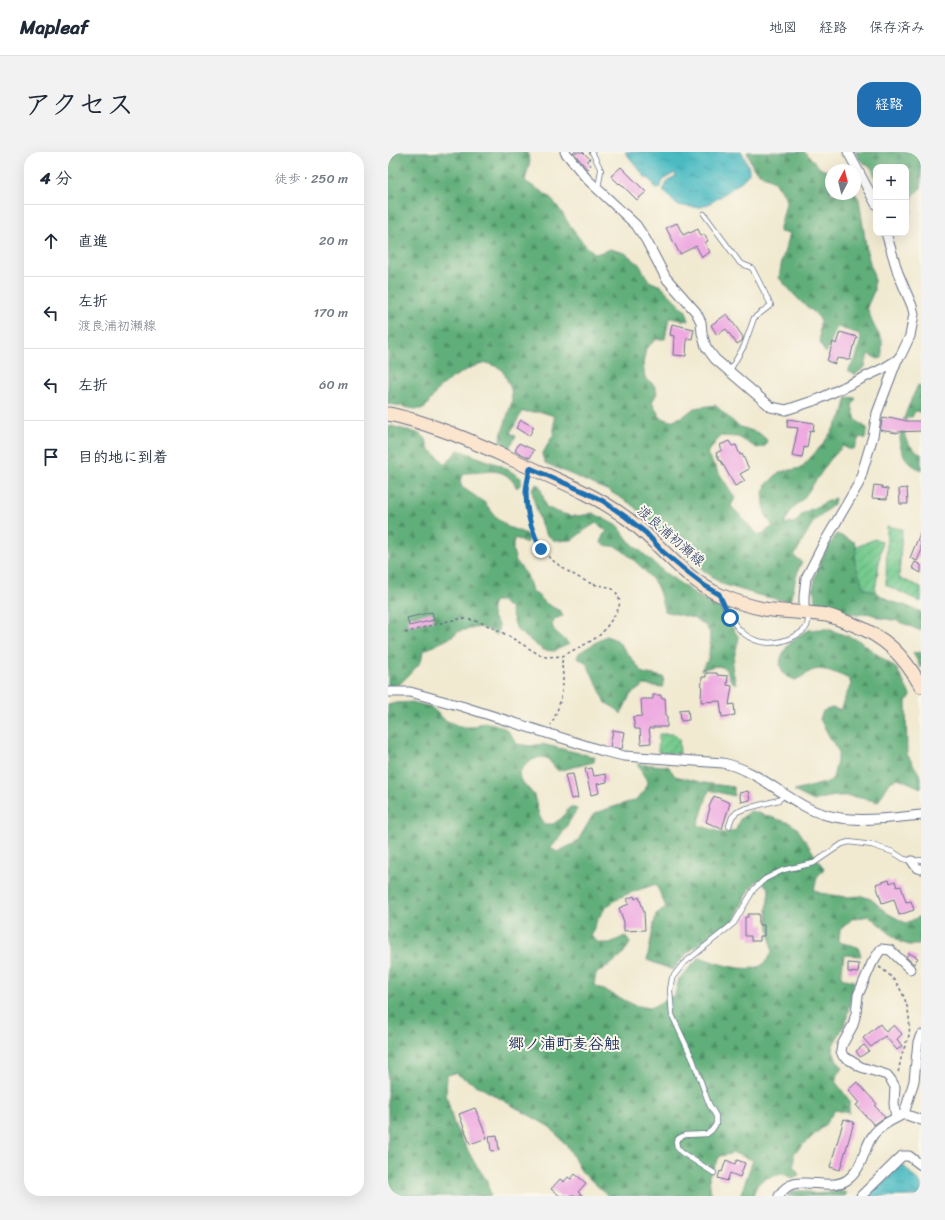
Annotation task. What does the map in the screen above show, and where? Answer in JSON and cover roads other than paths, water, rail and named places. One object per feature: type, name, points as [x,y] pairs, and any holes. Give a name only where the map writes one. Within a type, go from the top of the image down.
[{"type":"main road","name":"渡良浦初瀬線","points":[[388,414],[405,417],[428,424],[485,447],[603,501],[646,533],[663,552],[705,586],[719,594],[741,603],[764,609],[825,615],[837,618],[874,634],[898,652],[913,672],[921,686]]},
{"type":"street","points":[[565,152],[587,179],[636,225],[646,240],[666,278],[696,312],[701,322],[706,347],[715,359],[771,407],[786,410],[819,399],[884,368],[897,360]]},
{"type":"street","points":[[848,152],[874,200]]},
{"type":"street","points":[[807,614],[804,596],[806,578],[824,543],[859,483],[873,436],[877,413],[897,360],[917,324],[912,306],[898,273],[887,236]]},
{"type":"street","points":[[388,692],[410,692],[462,706],[547,734],[624,756],[723,763],[736,766],[761,778],[804,806],[831,816],[859,820],[921,815]]},
{"type":"street","points":[[916,860],[917,868],[921,869]]},
{"type":"street","points":[[900,1116],[894,1104],[894,1087],[887,1075],[861,1067],[843,1056],[841,1051],[842,1044],[852,1025],[856,1013],[858,995],[872,963],[881,949],[890,950],[910,969]]},
{"type":"street","points":[[779,1196],[787,1186],[795,1183],[841,1183],[855,1173],[873,1134],[900,1116],[914,1081],[918,1042],[921,1035]]},
{"type":"street","points":[[900,1116],[921,1120]]},
{"type":"street","points":[[861,1196],[902,1156],[909,1156],[921,1165]]},
{"type":"lane","points":[[592,152],[601,170],[598,189]]},
{"type":"lane","points":[[704,214],[740,263],[752,268],[771,305],[754,318],[744,346],[729,372]]},
{"type":"lane","points":[[719,594],[730,618],[743,632],[753,639],[770,643],[784,641],[801,633],[807,627],[807,614]]},
{"type":"lane","points":[[729,826],[732,817],[737,812],[779,800],[785,794]]},
{"type":"lane","points":[[714,1173],[681,1152],[676,1141],[685,1135],[707,1134],[716,1124],[716,1116],[709,1104],[693,1060],[672,1015],[670,990],[672,978],[683,964],[734,923],[754,889],[765,879],[783,870],[814,863],[842,844],[848,842],[872,845],[916,860]]},
{"type":"water","points":[[625,152],[742,152],[748,165],[749,173],[735,186],[701,207],[677,205],[663,191],[668,180],[676,176],[675,173],[664,179],[660,187],[656,189],[651,180],[645,177]]},
{"type":"water","points":[[902,1164],[921,1184],[921,1196],[869,1196]]},
{"type":"district","name":"郷ノ浦町麦谷触","points":[[564,1043]]}]
